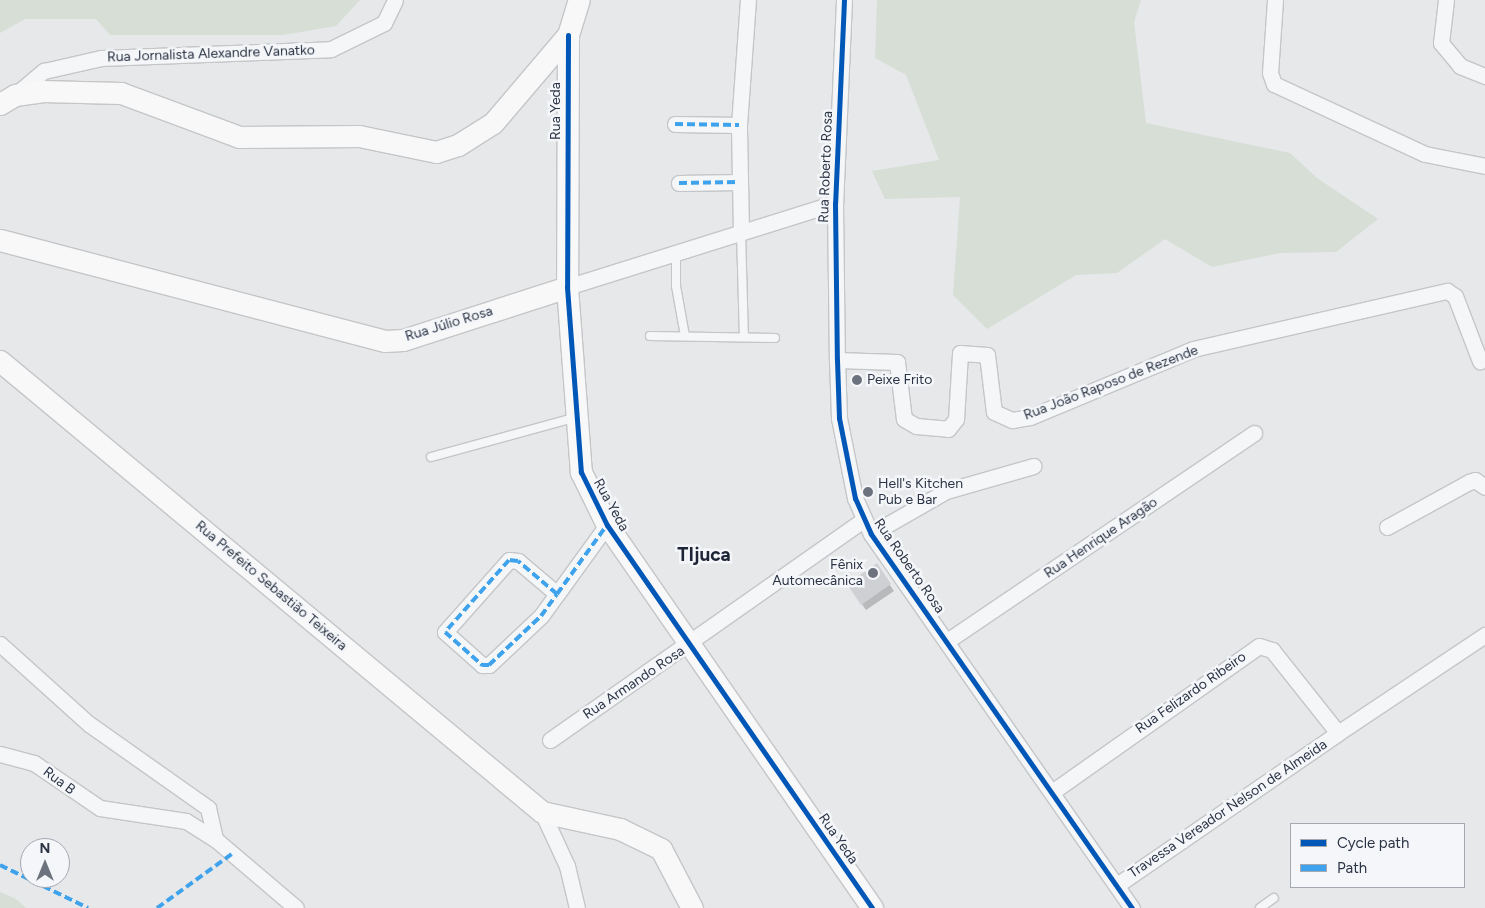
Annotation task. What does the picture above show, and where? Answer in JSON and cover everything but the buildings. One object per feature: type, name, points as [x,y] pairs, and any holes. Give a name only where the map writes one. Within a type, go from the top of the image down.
[{"type":"street","name":"Rua Jornalista Alexandre Vanatko","points":[[8,99],[44,71],[101,58],[331,49],[384,23],[395,0]]},
{"type":"street","points":[[8,99],[76,89],[121,93],[239,137],[359,136],[427,153],[458,145],[492,123],[568,36],[579,0]]},
{"type":"street","points":[[741,232],[739,124],[748,0]]},
{"type":"street","name":"Rua Roberto Rosa","points":[[844,0],[834,203],[837,360],[846,466],[863,520],[1132,908]]},
{"type":"street","points":[[1275,0],[1270,73],[1274,84],[1425,154],[1485,166]]},
{"type":"street","points":[[1446,0],[1441,43],[1460,66],[1485,76]]},
{"type":"street","name":"Rua Yeda","points":[[568,36],[567,287],[581,472],[607,525],[872,908]]},
{"type":"street","points":[[675,124],[739,124]]},
{"type":"street","points":[[679,184],[739,182]]},
{"type":"street","name":"Rua Júlio Rosa","points":[[0,240],[386,341],[403,340],[676,250],[834,203]]},
{"type":"street","name":"Rua João Raposo de Rezende","points":[[837,360],[897,362],[908,424],[948,428],[956,419],[960,353],[987,355],[994,412],[1012,420],[1030,417],[1193,349],[1447,291],[1455,296],[1480,361]]},
{"type":"street","name":"Rua Prefeito Sebastião Teixeira","points":[[0,361],[542,812]]},
{"type":"street","name":"Rua Henrique Aragão","points":[[947,641],[1254,433]]},
{"type":"street","points":[[871,534],[946,491],[1033,466]]},
{"type":"street","points":[[1387,526],[1469,482],[1485,487]]},
{"type":"street","name":"Rua Armando Rosa","points":[[550,740],[689,646],[863,520]]},
{"type":"street","points":[[557,594],[518,561],[509,560],[445,632],[482,665],[489,665],[530,628],[557,594],[607,525]]},
{"type":"street","points":[[1338,733],[1485,635]]},
{"type":"street","points":[[0,644],[89,724],[208,808],[215,839]]},
{"type":"street","name":"Rua Felizardo Ribeiro","points":[[1052,792],[1259,646],[1272,650],[1338,733]]},
{"type":"street","name":"Travessa Vereador Nelson de Almeida","points":[[1117,885],[1338,733]]},
{"type":"street","name":"Rua B","points":[[0,754],[34,763],[88,803],[115,813],[186,821],[215,839],[296,908]]},
{"type":"street","points":[[542,812],[567,866],[577,908]]},
{"type":"street","points":[[542,812],[612,826],[647,840],[673,866],[692,908]]},
{"type":"lane","points":[[741,232],[744,337]]},
{"type":"lane","points":[[676,250],[676,286],[685,336]]},
{"type":"lane","points":[[650,336],[776,338]]},
{"type":"lane","points":[[431,456],[576,417]]},
{"type":"lane","points":[[1260,908],[1274,898]]},
{"type":"shaded area","points":[[0,0],[360,0],[336,26],[283,35],[110,35],[96,19],[25,19],[0,33]]},
{"type":"shaded area","points":[[877,0],[1141,0],[1134,22],[1146,123],[1290,153],[1317,178],[1378,219],[1336,252],[1280,253],[1212,267],[1165,239],[1117,273],[1076,275],[987,329],[953,295],[960,197],[885,199],[872,171],[939,160],[906,75],[875,58]]},
{"type":"shaded area","points":[[0,892],[16,899],[26,908],[0,908]]},
{"type":"marked path","points":[[675,124],[739,125]]},
{"type":"marked path","points":[[679,183],[739,182]]},
{"type":"marked path","points":[[557,594],[518,561],[509,560],[445,632],[482,665],[489,665],[541,616],[557,594],[607,525]]},
{"type":"marked path","points":[[157,908],[232,854]]},
{"type":"marked path","points":[[0,865],[88,908]]},
{"type":"cycle path","points":[[844,0],[835,203],[837,360],[839,418],[855,498],[871,534],[1132,908]]},
{"type":"cycle path","points":[[568,35],[567,287],[581,472],[607,525],[872,908]]},
{"type":"place","name":"Peixe Frito","points":[[857,380]]},
{"type":"place","name":"Hell's Kitchen Pub e Bar","points":[[868,492]]},
{"type":"place","name":"Fênix Automecânica","points":[[873,573]]},
{"type":"district","name":"TIjuca","points":[[704,555]]}]
